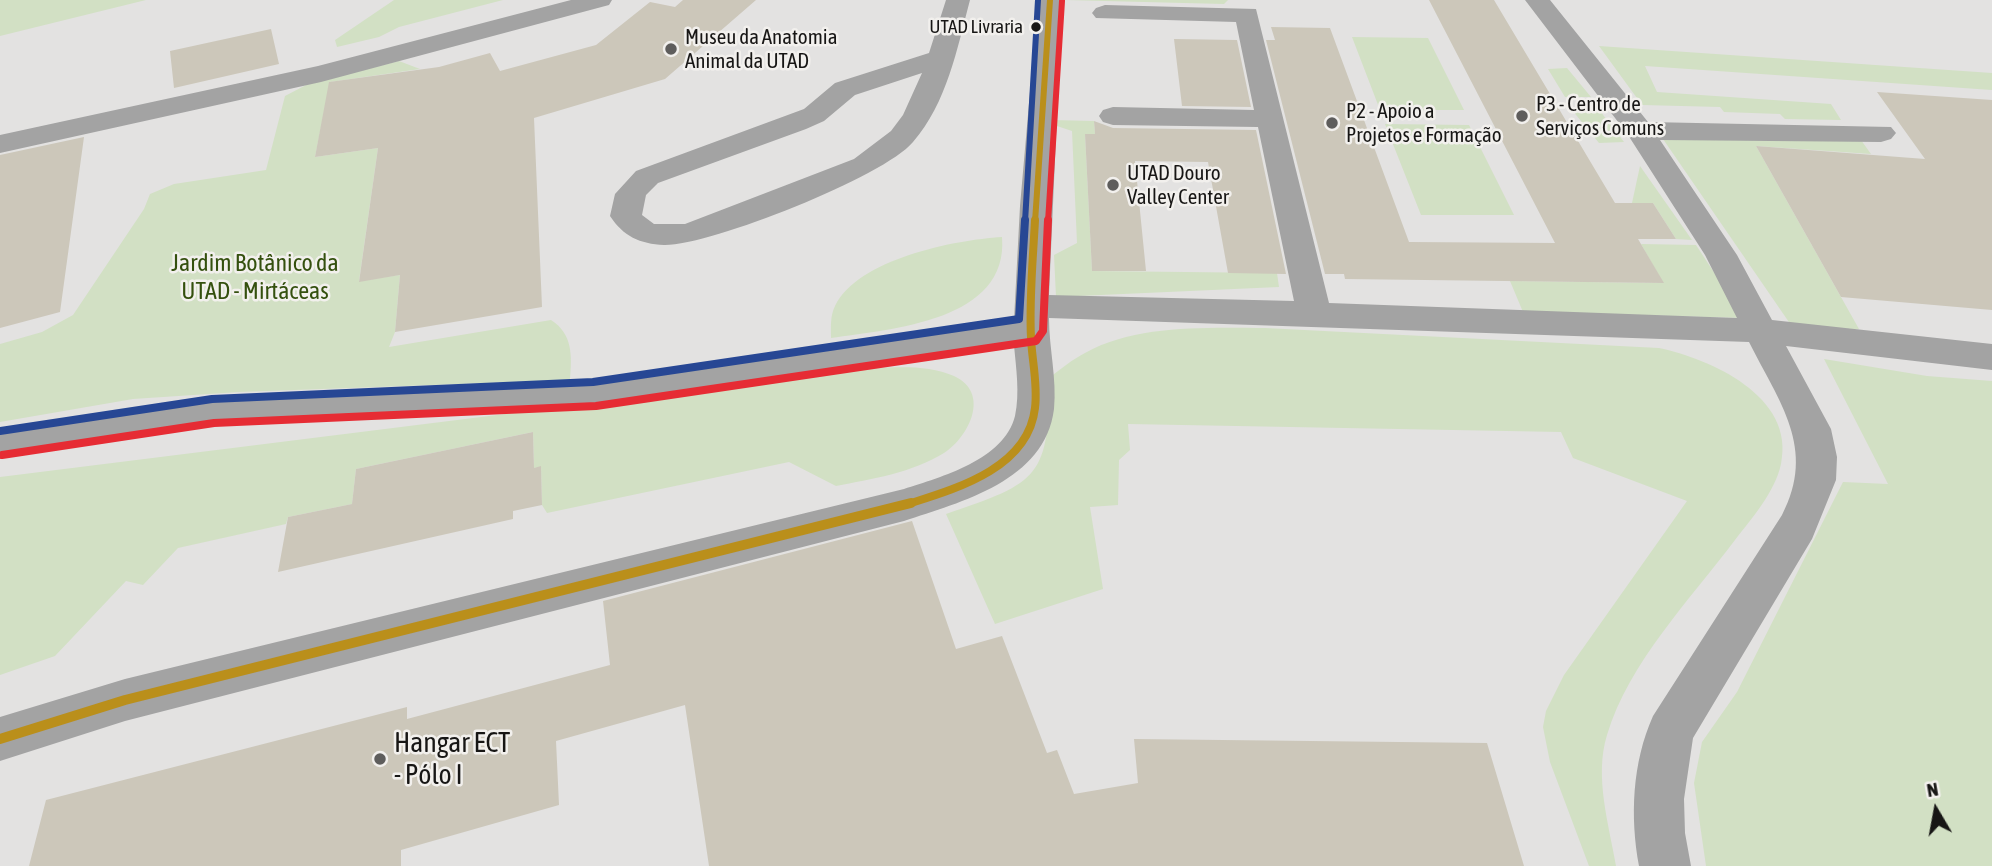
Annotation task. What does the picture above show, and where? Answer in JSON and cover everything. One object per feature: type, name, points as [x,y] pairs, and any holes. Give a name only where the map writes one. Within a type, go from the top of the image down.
[{"type":"street","points":[[0,144],[321,74],[600,0]]},
{"type":"street","points":[[942,58],[845,89],[824,108],[796,124],[647,177],[637,184],[627,201],[626,216],[640,230],[667,236],[682,234],[867,166],[897,144],[913,126],[933,87],[942,58],[958,0]]},
{"type":"street","points":[[0,739],[125,699],[939,494],[1000,463],[1020,446],[1031,428],[1034,406],[1031,318],[1044,61],[1051,0]]},
{"type":"street","points":[[1537,0],[1640,131],[1721,255],[1812,429],[1819,454],[1819,475],[1813,495],[1797,527],[1670,732],[1661,764],[1659,806],[1665,866]]},
{"type":"street","points":[[1105,13],[1247,14],[1314,314]]},
{"type":"street","points":[[1113,116],[1270,119]]},
{"type":"street","points":[[1640,131],[1881,133]]},
{"type":"street","points":[[0,443],[213,411],[594,394],[1031,318],[1314,314],[1763,331],[1883,347],[1992,356]]},
{"type":"green space","points":[[0,0],[146,0],[0,36]]},
{"type":"green space","points":[[394,0],[503,0],[399,27],[379,37],[337,47],[335,40]]},
{"type":"green space","points":[[1065,0],[1228,0],[1224,4]]},
{"type":"green space","points":[[1352,37],[1428,38],[1464,110],[1380,110]]},
{"type":"green space","points":[[1599,46],[1992,73],[1992,90],[1645,66],[1657,92],[1831,104],[1841,120],[1785,119],[1780,114],[1724,112],[1720,107],[1642,105]]},
{"type":"green space","name":"Jardim Botânico da UTAD - Mirtáceas","points":[[399,61],[420,69],[330,82],[315,157],[378,148],[359,281],[400,275],[395,332],[389,347],[551,320],[564,332],[567,339],[571,354],[570,380],[239,392],[133,399],[0,422],[0,344],[42,332],[73,315],[144,209],[150,194],[174,184],[266,170],[285,96],[308,84]]},
{"type":"green space","points":[[1567,68],[1591,97],[1565,97],[1548,69]]},
{"type":"green space","points":[[1597,107],[1624,142],[1599,143],[1572,110]]},
{"type":"green space","points":[[1051,120],[1094,121],[1095,134],[1085,134],[1092,271],[1277,273],[1279,287],[1056,297],[1054,255],[1077,243],[1072,131],[1051,124]]},
{"type":"green space","points":[[1385,124],[1469,125],[1514,215],[1421,215]]},
{"type":"green space","points":[[1663,139],[1861,140],[1871,154],[1756,146],[1859,329],[1793,328]]},
{"type":"green space","points":[[1640,166],[1692,240],[1676,239],[1653,203],[1632,203]]},
{"type":"green space","points":[[1002,237],[999,265],[987,287],[967,303],[942,316],[914,324],[831,338],[835,306],[847,290],[864,276],[909,255],[959,242]]},
{"type":"green space","points":[[1641,244],[1696,245],[1744,318],[1523,312],[1510,281],[1663,283]]},
{"type":"green space","points":[[1265,328],[1659,348],[1702,361],[1724,372],[1762,400],[1775,419],[1782,440],[1781,464],[1774,485],[1755,514],[1645,657],[1617,708],[1607,735],[1603,751],[1602,784],[1616,866],[1589,866],[1550,762],[1543,727],[1546,711],[1564,675],[1687,501],[1573,458],[1561,432],[1128,424],[1130,450],[1119,460],[1118,505],[1090,507],[1103,589],[995,624],[946,514],[1002,493],[1020,483],[1033,471],[1041,456],[1046,436],[1050,377],[1085,353],[1127,337],[1173,330]]},
{"type":"green space","points":[[1824,359],[1927,376],[1992,381],[1992,866],[1706,866],[1694,783],[1702,742],[1737,692],[1843,482],[1888,484]]},
{"type":"green space","points":[[874,368],[935,370],[954,376],[965,384],[972,393],[974,404],[968,426],[961,437],[944,453],[919,466],[836,486],[789,462],[547,513],[542,505],[541,467],[534,468],[533,432],[356,469],[352,504],[288,517],[286,524],[178,548],[143,585],[126,581],[55,656],[0,675],[0,477]]},
{"type":"building","points":[[683,0],[756,0],[665,79],[534,118],[542,307],[395,332],[400,275],[359,282],[378,148],[315,157],[329,82],[439,67],[490,53],[500,71],[596,45],[650,2],[675,7]]},
{"type":"building","points":[[1429,0],[1494,0],[1615,203],[1653,203],[1676,239],[1638,239],[1664,283],[1345,279],[1344,274],[1325,274],[1266,40],[1275,40],[1271,27],[1330,28],[1409,242],[1555,243]]},
{"type":"building","points":[[271,29],[279,64],[174,88],[170,51]]},
{"type":"building","points":[[1174,39],[1237,40],[1251,107],[1182,106]]},
{"type":"building","points":[[1877,92],[1992,100],[1992,310],[1841,297],[1756,146],[1925,159]]},
{"type":"building","name":"UTAD Douro Valley Center","points":[[1094,121],[1113,128],[1256,130],[1286,274],[1228,273],[1208,162],[1135,161],[1146,271],[1092,271],[1085,134],[1095,134]]},
{"type":"building","points":[[84,137],[60,312],[0,328],[0,155]]},
{"type":"building","points":[[533,432],[534,468],[541,466],[542,505],[513,511],[513,519],[278,572],[288,517],[352,504],[356,469]]},
{"type":"building","points":[[912,521],[956,649],[1002,636],[1047,753],[1057,750],[1074,794],[1138,783],[1134,739],[1487,743],[1524,866],[709,866],[685,705],[556,741],[559,805],[401,850],[401,866],[29,866],[46,800],[407,707],[407,719],[610,665],[603,601]]},
{"type":"transit line","points":[[0,431],[212,399],[593,382],[1019,319],[1038,0]]},
{"type":"transit line","points":[[0,739],[125,700],[904,505],[975,480],[991,470],[1019,446],[1029,430],[1035,409],[1031,307],[1050,0]]},
{"type":"transit line","points":[[2,455],[214,423],[596,406],[1036,341],[1043,331],[1056,62],[1062,1]]},
{"type":"place","name":"UTAD Livraria","points":[[1036,27]]},
{"type":"place","name":"Museu da Anatomia Animal da UTAD","points":[[671,49]]},
{"type":"place","name":"P3 - Centro de Serviços Comuns","points":[[1522,116]]},
{"type":"place","name":"P2 - Apoio a Projetos e Formação","points":[[1332,123]]},
{"type":"place","name":"UTAD Douro Valley Center","points":[[1113,185]]},
{"type":"place","name":"Hangar ECT - Pólo I","points":[[380,759]]}]
